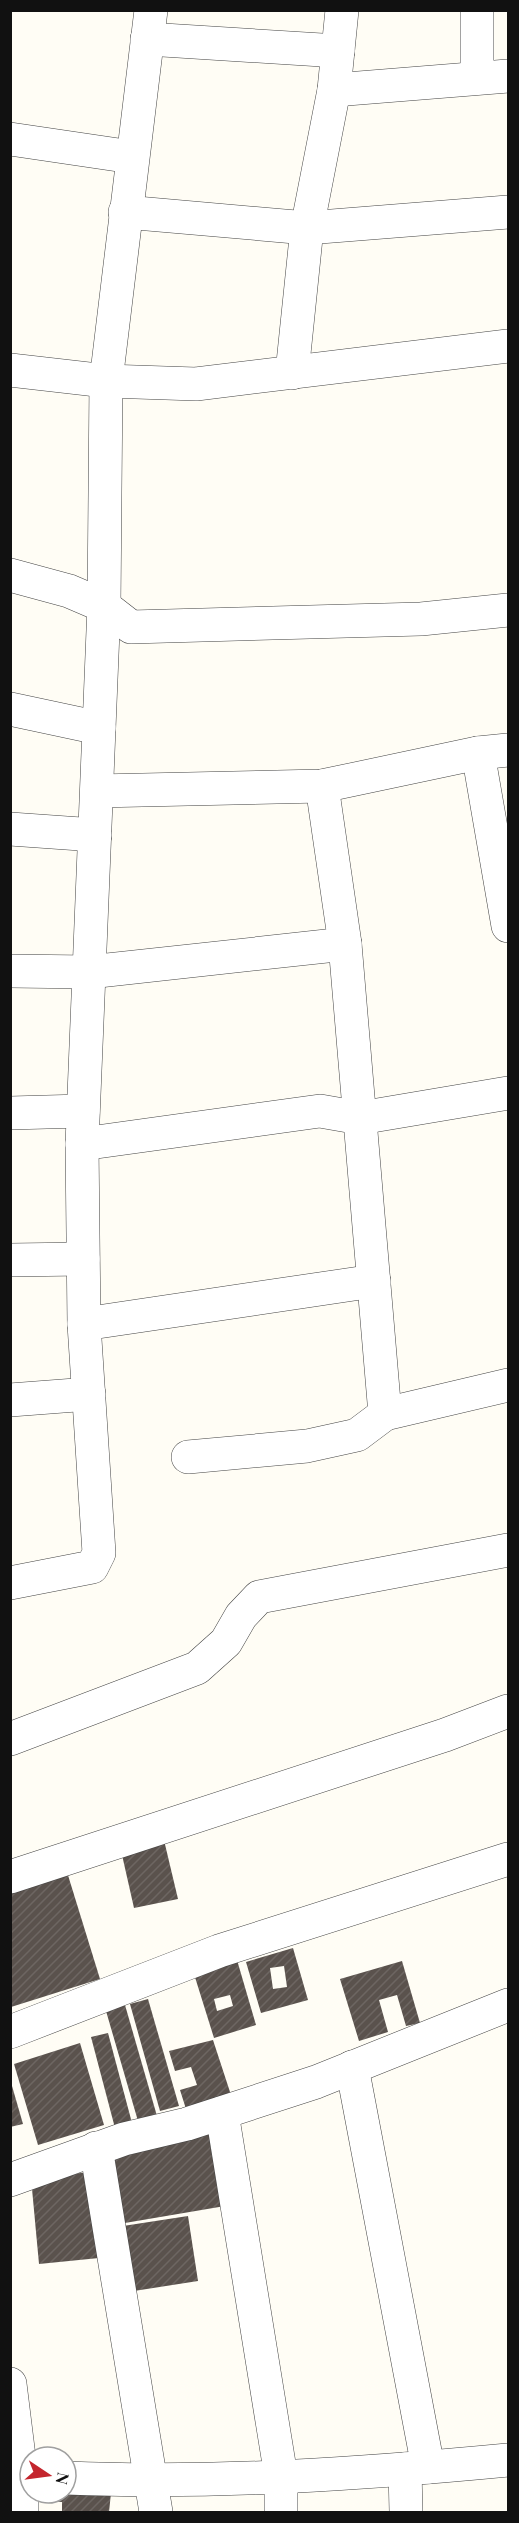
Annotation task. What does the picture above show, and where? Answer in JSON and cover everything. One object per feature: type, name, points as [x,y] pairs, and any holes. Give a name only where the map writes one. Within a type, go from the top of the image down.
[{"type":"street","points":[[292,374],[307,228],[334,90],[342,10]]},
{"type":"street","points":[[334,90],[493,77],[477,10]]},
{"type":"street","points":[[10,1583],[92,1567],[99,1553],[84,1324],[82,1144],[104,606],[106,381],[149,25],[338,51]]},
{"type":"street","points":[[10,140],[132,157]]},
{"type":"street","points":[[125,212],[307,228],[508,212]]},
{"type":"street","points":[[10,370],[106,381],[196,384],[508,346]]},
{"type":"street","points":[[10,575],[69,591],[104,606],[131,627],[421,620],[508,610]]},
{"type":"street","points":[[10,710],[99,728]]},
{"type":"street","points":[[97,791],[322,786],[494,752],[508,926]]},
{"type":"street","points":[[322,786],[345,944],[385,1414]]},
{"type":"street","points":[[10,829],[95,835]]},
{"type":"street","points":[[10,971],[89,972],[345,944]]},
{"type":"street","points":[[82,1144],[320,1111],[360,1118],[508,1093]]},
{"type":"street","points":[[10,1113],[83,1111]]},
{"type":"street","points":[[10,1260],[84,1259]]},
{"type":"street","points":[[84,1324],[374,1281]]},
{"type":"street","points":[[188,1457],[308,1446],[357,1435],[385,1414],[508,1385]]},
{"type":"street","points":[[10,1400],[89,1394]]},
{"type":"street","points":[[10,1739],[197,1668],[226,1642],[241,1616],[259,1597],[508,1550]]},
{"type":"street","points":[[10,1877],[445,1735],[508,1711]]},
{"type":"street","points":[[10,2032],[219,1951],[508,1859]]},
{"type":"street","points":[[10,2180],[96,2148],[222,2113],[316,2082],[508,2005]]},
{"type":"street","points":[[352,2067],[416,2468],[406,2512]]},
{"type":"street","points":[[222,2113],[281,2476],[281,2512]]},
{"type":"street","points":[[96,2148],[154,2497]]},
{"type":"street","points":[[12,2401],[18,2462]]},
{"type":"street","points":[[78,2481],[154,2497],[281,2476],[508,2460]]},
{"type":"building","points":[[163,1836],[178,1899],[134,1908],[120,1846]]},
{"type":"building","points":[[67,1872],[100,1979],[11,2007],[10,1889]]},
{"type":"building","points":[[293,1948],[308,2000],[261,2013],[246,1962]],"holes":[[[284,1966],[287,1987],[273,1989],[270,1968]]]},
{"type":"building","points":[[237,1960],[256,2025],[214,2038],[194,1974]],"holes":[[[230,1995],[233,2006],[217,2011],[214,1999]]]},
{"type":"building","points":[[402,1961],[420,2023],[406,2026],[397,1995],[379,2000],[388,2032],[359,2041],[340,1979]]},
{"type":"building","points":[[148,1999],[179,2106],[160,2111],[130,2004]]},
{"type":"building","points":[[125,2005],[157,2116],[138,2121],[106,2011]]},
{"type":"building","points":[[108,2033],[132,2123],[115,2128],[91,2037]]},
{"type":"building","points":[[213,2040],[231,2095],[186,2109],[180,2090],[197,2085],[191,2067],[175,2071],[169,2051]]},
{"type":"building","points":[[80,2043],[104,2125],[38,2145],[14,2064]]},
{"type":"building","points":[[10,2079],[23,2124],[10,2127]]},
{"type":"building","points":[[213,2130],[225,2206],[119,2224],[107,2147]]},
{"type":"building","points":[[91,2172],[99,2258],[39,2264],[31,2178]]},
{"type":"building","points":[[188,2216],[198,2281],[134,2291],[123,2226]]},
{"type":"building","points":[[78,2493],[111,2493],[109,2512],[62,2512],[62,2505],[78,2505]]}]
